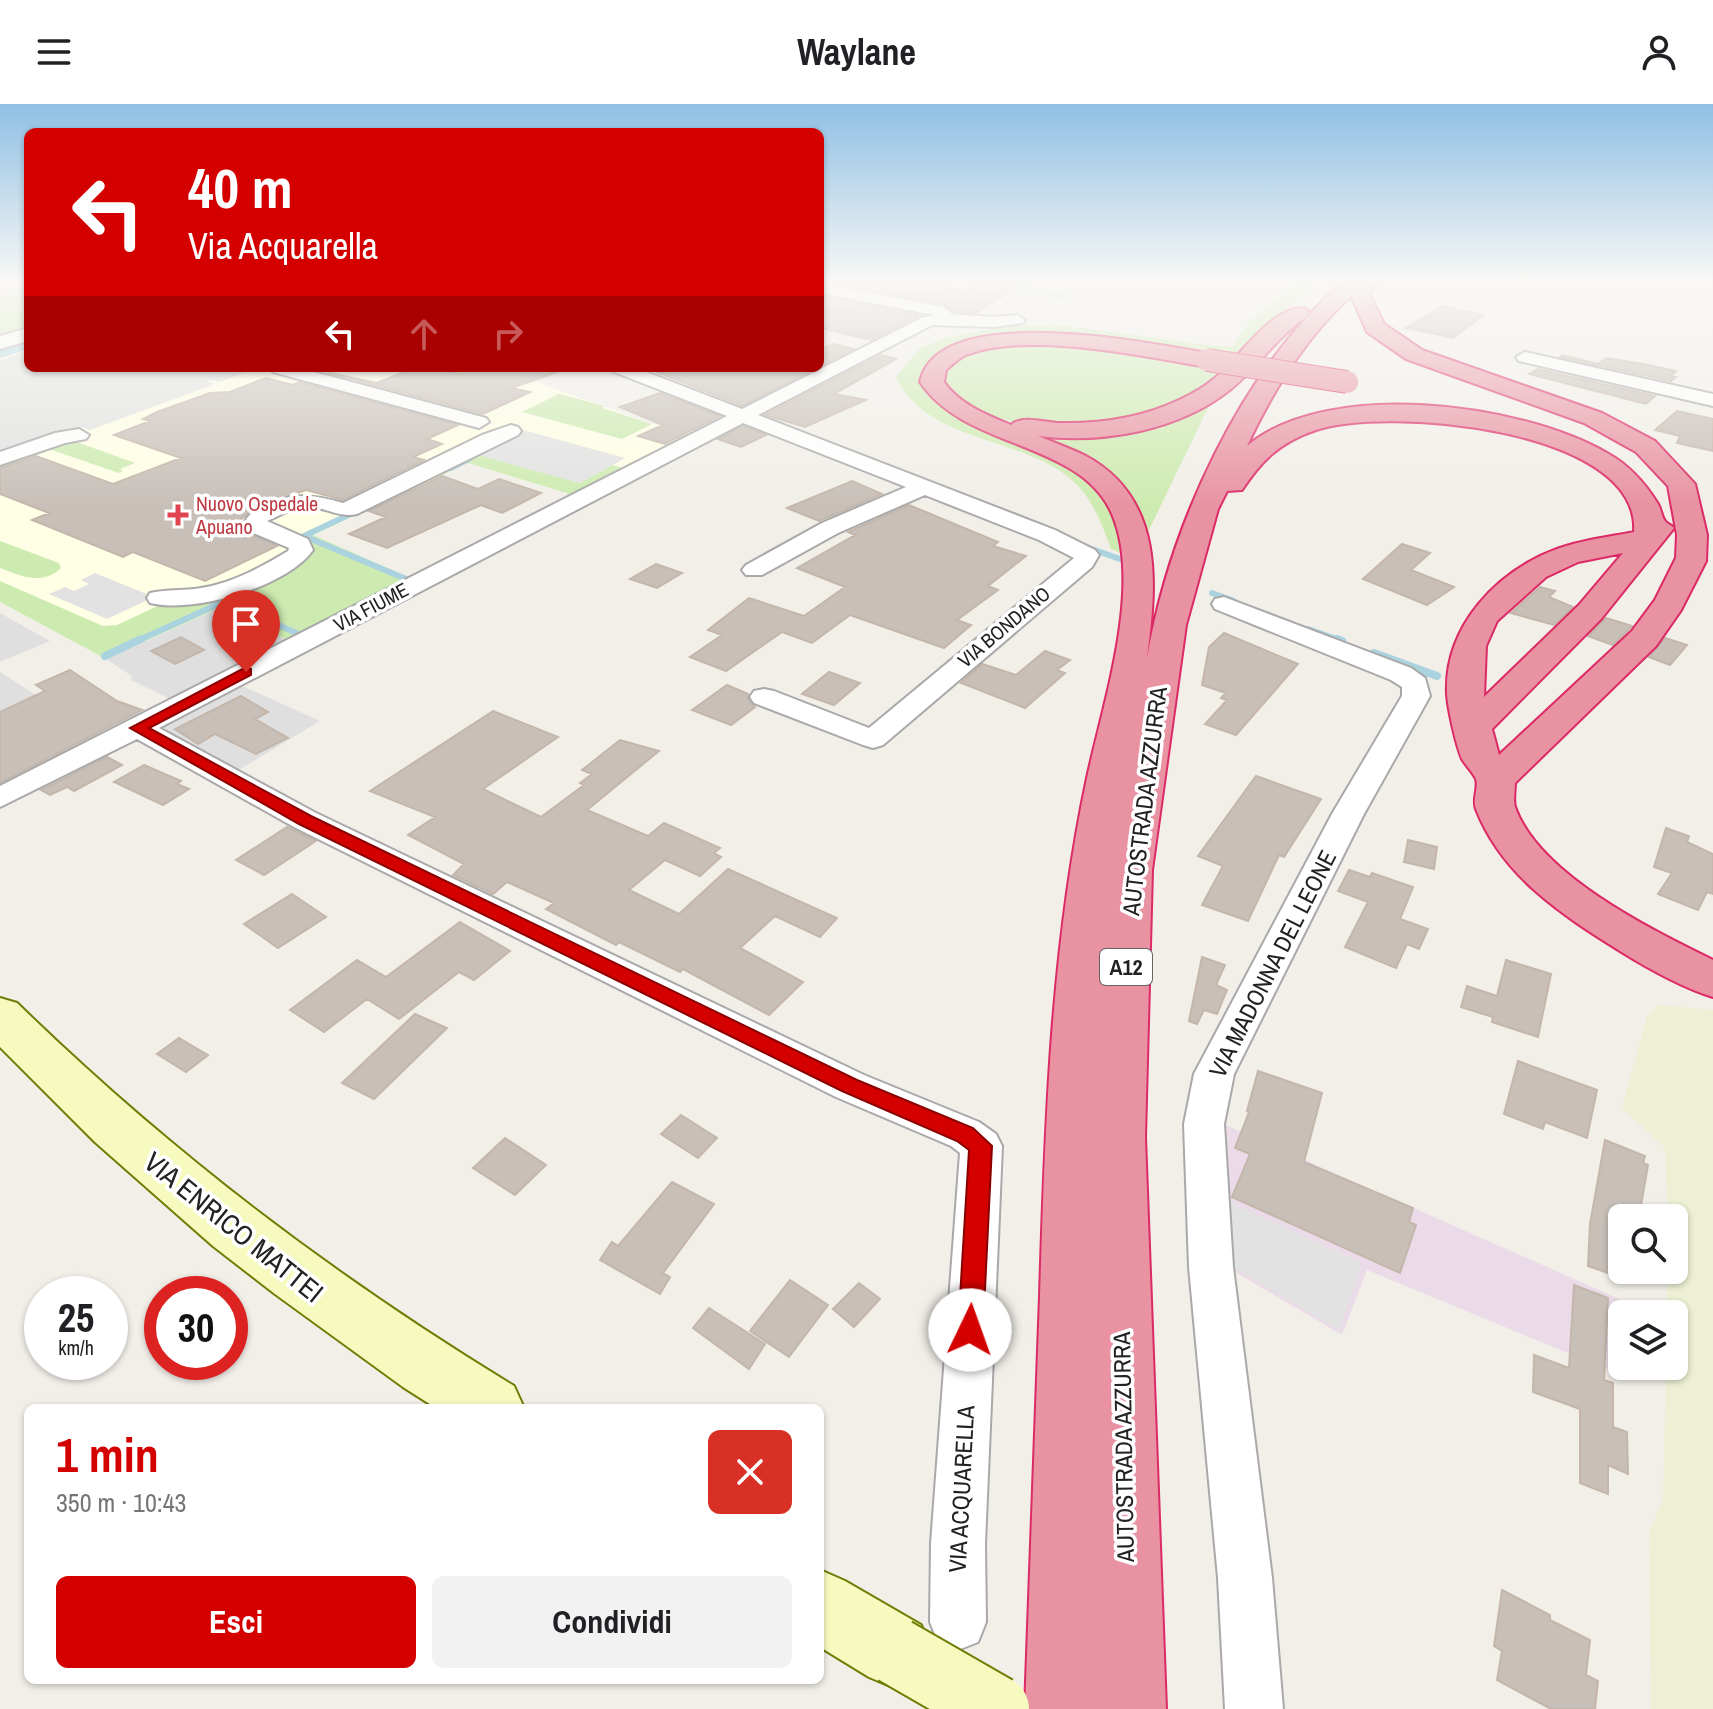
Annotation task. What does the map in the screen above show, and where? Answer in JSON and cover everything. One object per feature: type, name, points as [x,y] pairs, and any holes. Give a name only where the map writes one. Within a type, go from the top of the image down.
[{"type":"highway","points":[[948,357],[934,368],[930,379],[932,389],[964,414],[1077,462],[1111,491],[1124,508],[1136,545],[1135,625]]},
{"type":"highway","points":[[1184,357],[1347,382],[1530,416],[1617,447],[1650,467],[1692,510]]},
{"type":"highway","points":[[964,414],[1037,429],[1112,428],[1168,414],[1193,404],[1220,386],[1249,357]]},
{"type":"highway","name":"A12","points":[[1135,625],[1235,398],[1267,357]]},
{"type":"highway","name":"AUTOSTRADA AZZURRA","points":[[1128,1709],[1118,1137],[1131,870],[1169,625],[1178,532],[1204,509],[1254,404],[1289,357]]},
{"type":"highway","points":[[1425,357],[1457,372],[1595,419],[1634,441],[1665,462],[1681,481],[1692,510],[1690,566],[1650,632],[1496,780]]},
{"type":"highway","points":[[1178,532],[1219,506],[1243,464],[1276,438],[1313,422],[1357,414],[1411,412],[1506,425],[1564,443],[1610,466],[1634,485],[1649,511],[1649,538]]},
{"type":"highway","points":[[1473,728],[1590,612],[1649,538],[1675,511],[1670,487]]},
{"type":"highway","points":[[1649,538],[1569,555],[1535,570],[1483,617],[1469,646],[1465,694],[1481,758],[1496,780],[1494,805],[1513,842],[1544,876],[1580,906],[1713,990]]},
{"type":"highway","name":"AUTOSTRADA AZZURRA","points":[[1063,1709],[1072,1126],[1093,865],[1135,625]]},
{"type":"highway","points":[[1655,951],[1713,969]]},
{"type":"highway","points":[[1655,951],[1713,980]]},
{"type":"main road","name":"VIA ENRICO MATTEI","points":[[0,1016],[116,1131],[209,1210],[327,1302],[486,1404]]},
{"type":"main road","points":[[824,1607],[926,1637],[996,1709]]},
{"type":"street","name":"VIA FIUME","points":[[0,798],[856,357]]},
{"type":"street","points":[[1525,357],[1713,400]]},
{"type":"street","points":[[291,372],[483,435]]},
{"type":"street","name":"VIA BONDANO","points":[[630,372],[1047,535],[1087,555],[1084,562],[873,739],[764,697]]},
{"type":"street","points":[[159,598],[208,596],[225,592],[296,556],[300,544],[254,525],[258,517],[300,500],[349,509],[483,435],[511,431]]},
{"type":"street","points":[[0,459],[48,441],[79,435]]},
{"type":"street","points":[[754,570],[830,528],[922,488]]},
{"type":"street","name":"VIA MADONNA DEL LEONE","points":[[1224,604],[1401,674],[1415,684],[1416,696],[1348,814],[1214,1074],[1204,1124],[1211,1267],[1245,1578],[1254,1709]]},
{"type":"street","name":"VIA ACQUARELLA","points":[[138,728],[305,820],[850,1086],[965,1134],[981,1146],[958,1544],[926,1637]]},
{"type":"shaded area","name":"Nuovo Ospedale Apuano","points":[[24,357],[24,372],[509,372],[652,424],[663,426],[669,423],[701,430],[580,493],[570,494],[468,463],[313,536],[407,577],[295,644],[223,606],[106,659],[0,602],[0,359]]},
{"type":"shaded area","points":[[24,357],[24,372],[247,372],[219,382],[207,381],[215,384],[90,430],[81,427],[0,457],[0,360]]},
{"type":"shaded area","points":[[523,430],[625,458],[580,483],[474,454]]},
{"type":"shaded area","points":[[95,573],[154,597],[107,619],[49,594],[65,587],[74,591],[89,584],[81,580]]},
{"type":"shaded area","points":[[223,606],[295,644],[172,700],[131,680],[132,676],[106,659]]},
{"type":"shaded area","points":[[0,613],[9,618],[50,641],[0,662]]},
{"type":"shaded area","points":[[0,672],[36,695],[0,712]]},
{"type":"shaded area","points":[[240,685],[320,721],[232,774],[154,726]]},
{"type":"shaded area","points":[[1659,1005],[1713,1010],[1713,1709],[1651,1709],[1649,1533],[1663,1498],[1666,1380],[1688,1380],[1688,1300],[1667,1300],[1667,1284],[1688,1284],[1688,1204],[1667,1204],[1665,1148],[1622,1108],[1647,1016]]},
{"type":"shaded area","points":[[1219,1122],[1622,1300],[1608,1300],[1608,1370],[1367,1270],[1342,1335],[1230,1269]]},
{"type":"shaded area","points":[[1229,1202],[1362,1263],[1339,1330],[1234,1268]]},
{"type":"green space","points":[[913,357],[939,357],[927,368],[922,386],[936,402],[952,412],[1054,455],[1106,495],[1128,556],[1111,549],[1089,500],[1064,474],[1040,460],[958,430],[933,417],[912,400],[896,377]]},
{"type":"green space","points":[[962,357],[1155,357],[1231,367],[1210,389],[1129,422],[1037,427],[984,415],[944,393],[944,366]]},
{"type":"green space","points":[[1202,357],[1242,357],[1238,362]]},
{"type":"green space","points":[[559,394],[652,424],[622,439],[522,412]]},
{"type":"green space","points":[[1211,402],[1147,534],[1143,535],[1129,504],[1014,428],[1048,433]]},
{"type":"green space","points":[[77,442],[135,463],[120,469],[123,471],[119,473],[43,447]]},
{"type":"green space","points":[[473,453],[580,483],[612,465],[626,469],[570,494],[468,463],[313,535],[407,577],[410,583],[295,644],[223,606],[106,659],[0,602],[0,581],[103,626],[117,625],[166,602],[293,562],[300,536]]},
{"type":"green space","points":[[0,541],[59,563],[61,568],[46,577],[31,578],[0,568]]},
{"type":"building","points":[[824,357],[838,357],[824,364]]},
{"type":"building","points":[[877,357],[896,359],[834,394],[866,400],[805,427],[765,415]]},
{"type":"building","points":[[1560,357],[1598,364],[1606,358],[1644,364],[1676,371],[1671,376],[1676,377],[1671,381]]},
{"type":"building","points":[[1538,369],[1655,396],[1646,404],[1529,374]]},
{"type":"building","points":[[326,372],[377,383],[404,372],[557,372],[511,388],[530,392],[483,414]]},
{"type":"building","points":[[657,372],[808,372],[742,406]]},
{"type":"building","points":[[266,378],[293,385],[299,382],[458,425],[427,439],[442,444],[413,457],[424,460],[343,500],[306,490],[254,508],[230,525],[277,546],[205,581],[133,552],[123,557],[32,520],[49,513],[0,494],[0,468],[36,456],[113,484],[181,458],[114,435],[150,421],[143,419],[157,412],[210,393],[230,392]]},
{"type":"building","points":[[660,393],[720,416],[665,444],[638,436],[663,425],[620,407]]},
{"type":"building","points":[[1677,411],[1713,419],[1713,451],[1677,443],[1680,436],[1655,430]]},
{"type":"building","points":[[743,426],[766,435],[741,447],[718,439]]},
{"type":"building","points":[[442,476],[478,489],[499,479],[541,493],[502,513],[481,505],[387,548],[349,534],[386,517],[369,511]]},
{"type":"building","points":[[852,481],[882,494],[819,521],[787,508]]},
{"type":"building","points":[[909,505],[998,542],[993,546],[1026,556],[988,586],[998,590],[957,620],[971,625],[944,648],[850,615],[812,643],[782,632],[726,671],[690,657],[722,635],[708,630],[749,598],[804,616],[845,587],[797,568],[855,535],[848,532]]},
{"type":"building","points":[[1402,544],[1430,553],[1411,570],[1454,587],[1427,605],[1363,579]]},
{"type":"building","points":[[656,564],[682,573],[657,588],[630,579]]},
{"type":"building","points":[[1540,587],[1555,591],[1549,597],[1573,607],[1554,625],[1511,613]]},
{"type":"building","points":[[1606,618],[1632,626],[1613,645],[1588,636]]},
{"type":"building","points":[[1224,633],[1298,664],[1236,735],[1205,724],[1227,700],[1221,698],[1226,693],[1202,685],[1209,647]]},
{"type":"building","points":[[181,637],[204,650],[175,664],[151,651]]},
{"type":"building","points":[[1665,638],[1687,645],[1670,665],[1649,657]]},
{"type":"building","points":[[1045,651],[1070,660],[1057,670],[1065,673],[1025,708],[961,683],[982,664],[1016,675]]},
{"type":"building","points":[[70,670],[117,701],[142,710],[0,783],[0,712],[45,691],[36,685]]},
{"type":"building","points":[[829,672],[860,683],[834,705],[802,694]]},
{"type":"building","points":[[727,685],[748,694],[755,707],[731,725],[692,710]]},
{"type":"building","points":[[241,696],[268,712],[255,719],[288,738],[256,754],[215,734],[198,744],[175,729]]},
{"type":"building","points":[[493,711],[558,737],[483,789],[541,817],[584,785],[580,783],[592,774],[582,770],[620,740],[659,751],[587,810],[648,836],[664,823],[720,848],[714,853],[721,857],[700,876],[665,860],[629,890],[679,914],[728,869],[837,918],[820,937],[775,916],[740,948],[803,982],[769,1015],[683,969],[680,972],[619,942],[616,945],[546,909],[554,903],[507,882],[493,894],[453,875],[464,864],[408,835],[435,817],[370,791]]},
{"type":"building","points":[[107,757],[122,765],[74,791],[67,787],[50,795],[41,790]]},
{"type":"building","points":[[144,765],[181,781],[177,784],[189,789],[163,805],[114,782]]},
{"type":"building","points":[[1256,776],[1321,799],[1284,857],[1279,855],[1248,921],[1202,905],[1223,866],[1198,856]]},
{"type":"building","points":[[287,827],[316,841],[264,875],[236,860]]},
{"type":"building","points":[[1666,828],[1689,836],[1687,842],[1713,854],[1713,894],[1707,892],[1698,910],[1658,894],[1672,873],[1654,867]]},
{"type":"building","points":[[1408,840],[1437,847],[1434,869],[1404,862]]},
{"type":"building","points":[[1349,870],[1370,877],[1372,873],[1413,887],[1400,919],[1428,929],[1419,949],[1407,944],[1396,968],[1345,947],[1368,902],[1338,891]]},
{"type":"building","points":[[292,894],[326,917],[278,948],[244,924]]},
{"type":"building","points":[[460,922],[510,951],[474,980],[459,972],[399,1019],[367,999],[324,1032],[290,1010],[357,960],[386,977]]},
{"type":"building","points":[[1202,957],[1225,965],[1216,985],[1227,990],[1217,1014],[1204,1010],[1197,1024],[1189,1021]]},
{"type":"building","points":[[1506,960],[1551,974],[1538,1037],[1492,1022],[1493,1017],[1461,1007],[1467,986],[1497,996]]},
{"type":"building","points":[[415,1014],[447,1028],[374,1099],[342,1083]]},
{"type":"building","points":[[179,1038],[208,1055],[186,1072],[157,1054]]},
{"type":"building","points":[[1518,1061],[1597,1090],[1587,1138],[1545,1122],[1543,1129],[1504,1114]]},
{"type":"building","points":[[1258,1071],[1322,1093],[1304,1162],[1413,1208],[1409,1222],[1416,1225],[1400,1273],[1232,1197],[1250,1154],[1235,1148],[1249,1112]]},
{"type":"building","points":[[681,1115],[717,1138],[698,1158],[661,1134]]},
{"type":"building","points":[[505,1138],[546,1165],[515,1195],[473,1168]]},
{"type":"building","points":[[1605,1140],[1645,1156],[1643,1163],[1648,1165],[1641,1204],[1608,1204],[1608,1273],[1588,1266],[1590,1224]]},
{"type":"building","points":[[672,1182],[714,1204],[663,1273],[670,1277],[660,1294],[600,1260],[612,1242],[618,1246]]},
{"type":"building","points":[[790,1280],[828,1305],[789,1357],[750,1331]]},
{"type":"building","points":[[859,1283],[880,1299],[854,1327],[833,1309]]},
{"type":"building","points":[[1574,1285],[1608,1298],[1604,1380],[1613,1383],[1613,1427],[1627,1432],[1628,1474],[1608,1465],[1608,1494],[1580,1483],[1580,1409],[1533,1392],[1534,1355],[1569,1368]]},
{"type":"building","points":[[709,1308],[765,1344],[749,1369],[693,1328]]},
{"type":"building","points":[[1502,1590],[1590,1640],[1586,1675],[1598,1681],[1595,1709],[1551,1709],[1497,1680],[1502,1651],[1494,1646]]},
{"type":"waterway","points":[[451,468],[469,459]]},
{"type":"waterway","points":[[357,511],[304,536],[406,579],[400,585]]},
{"type":"waterway","points":[[1086,547],[1120,559]]},
{"type":"waterway","points":[[1212,593],[1234,601]]},
{"type":"waterway","points":[[137,641],[225,601],[303,636],[308,633]]},
{"type":"waterway","points":[[1308,629],[1342,641],[1337,639]]},
{"type":"waterway","points":[[105,656],[141,639]]},
{"type":"waterway","points":[[1374,653],[1437,676]]},
{"type":"place","name":"Nuovo Ospedale Apuano","points":[[178,515]]},
{"type":"route","points":[[246,672],[138,728],[305,820],[850,1086],[965,1134],[981,1146],[970,1330]]}]
